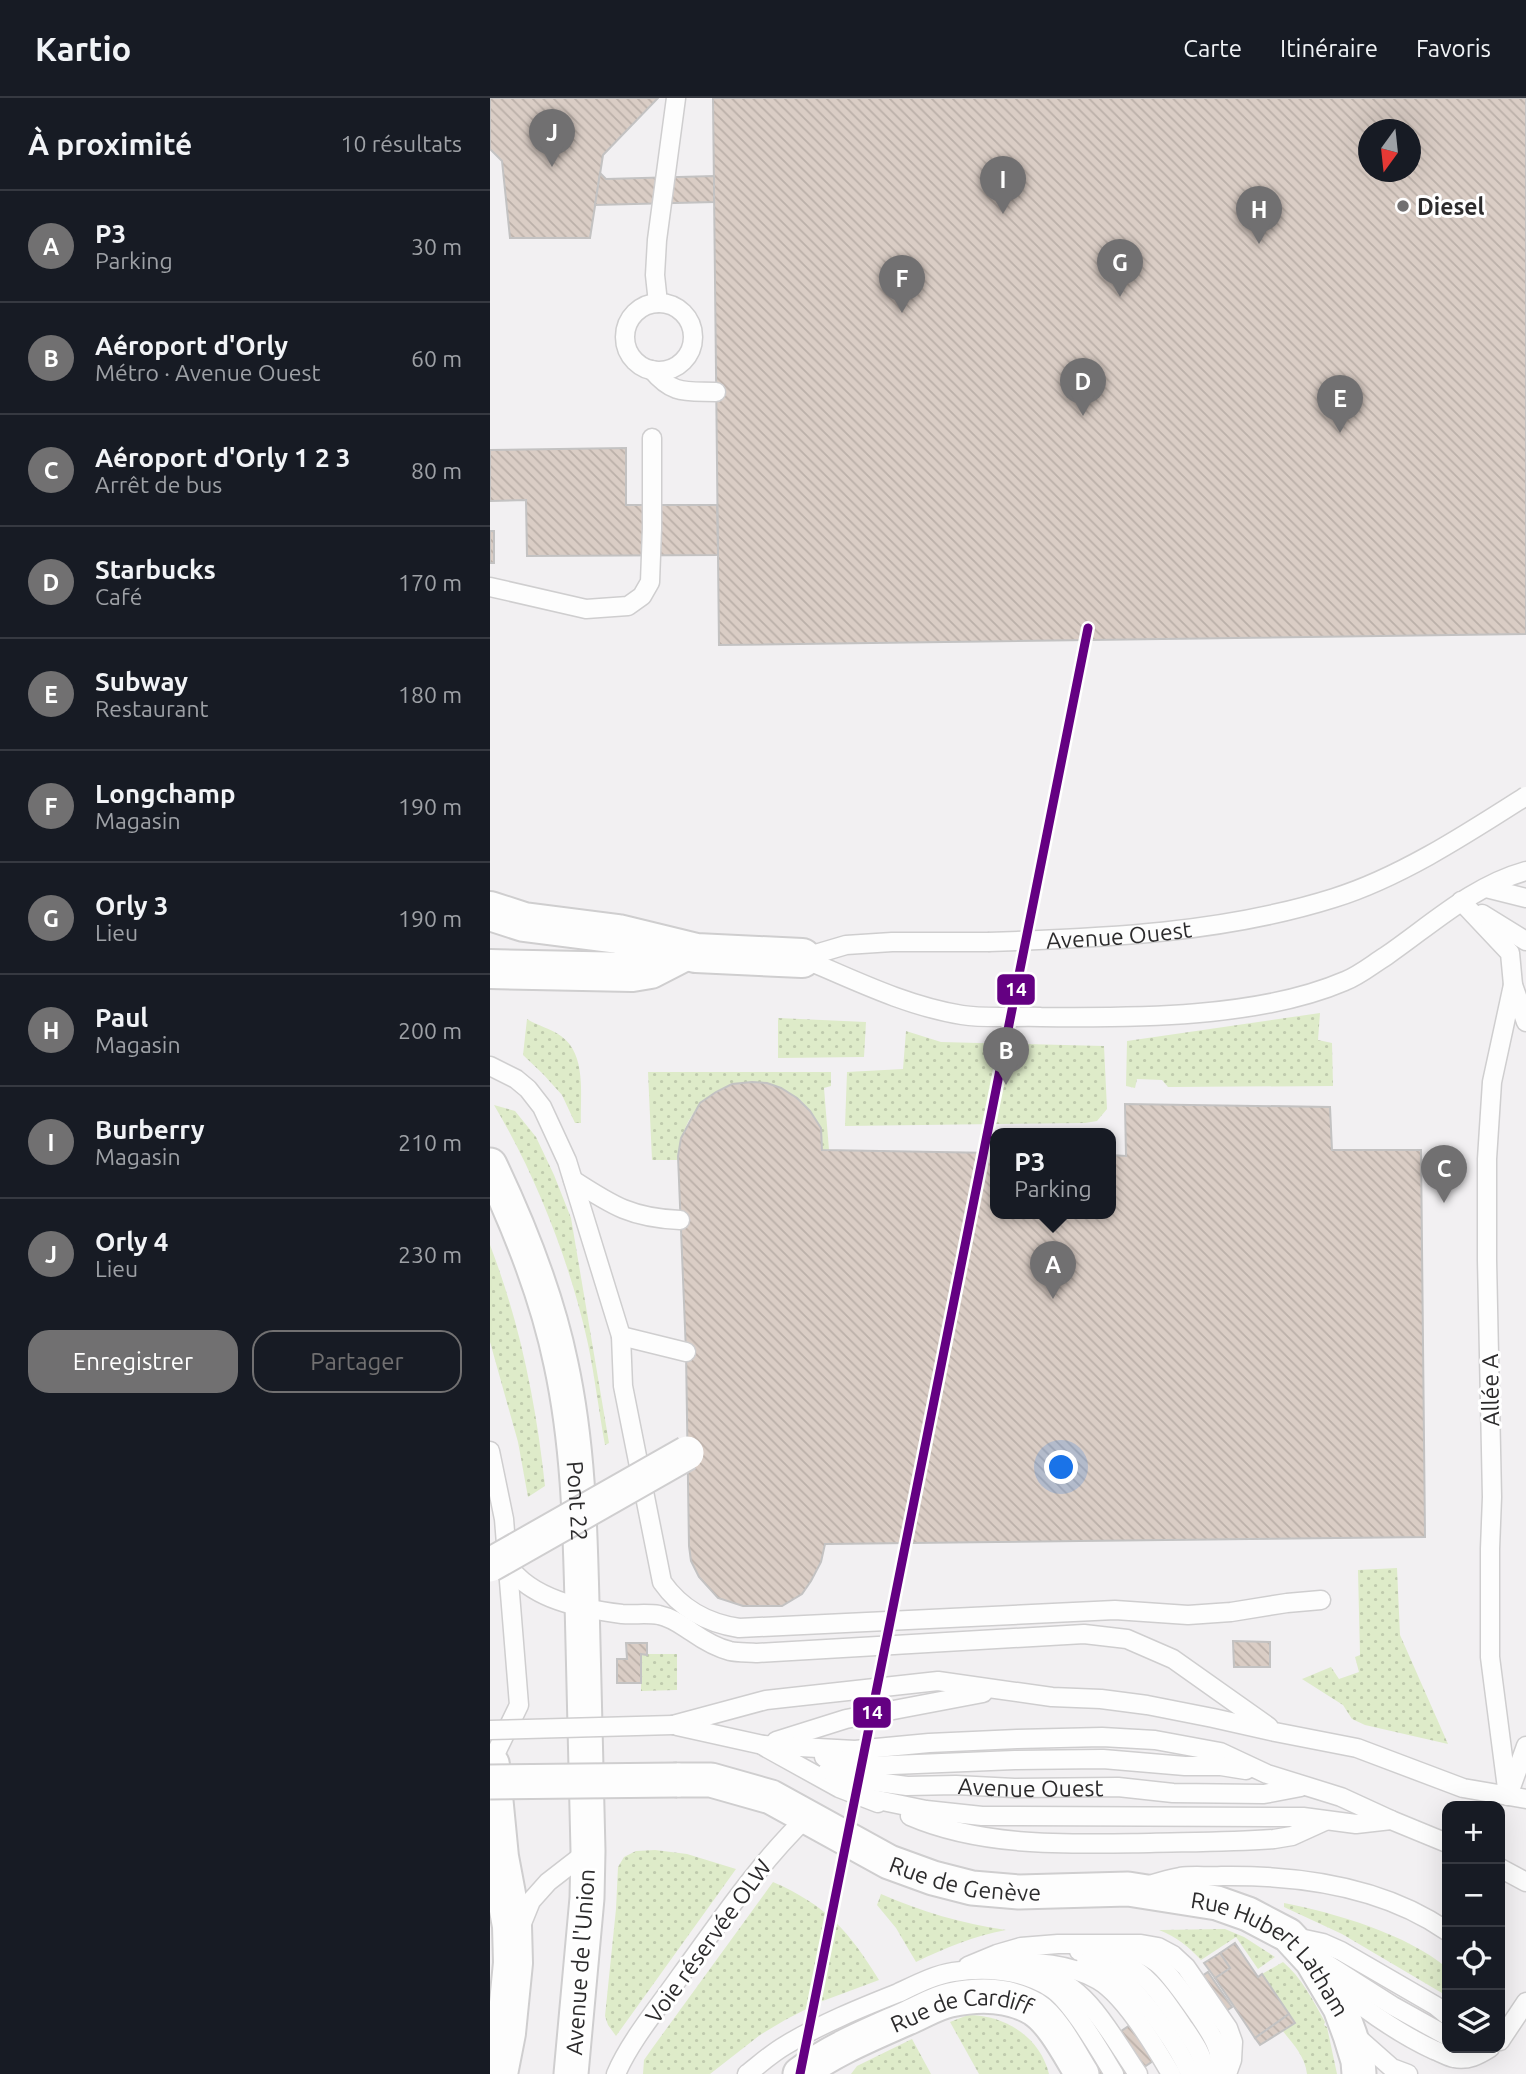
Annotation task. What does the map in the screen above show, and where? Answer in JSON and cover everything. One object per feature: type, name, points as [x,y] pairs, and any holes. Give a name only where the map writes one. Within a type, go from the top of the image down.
[{"type":"main road","name":"Avenue Ouest","points":[[490,911],[524,922],[618,934],[685,951],[802,958]]},
{"type":"main road","points":[[490,969],[632,972],[650,969],[685,951]]},
{"type":"main road","points":[[491,1792],[499,1857],[512,1926],[513,1963],[506,2032],[498,2074]]},
{"type":"street","name":"Pont 22","points":[[490,1165],[510,1206],[548,1312],[561,1364],[575,1448],[588,1851]]},
{"type":"street","points":[[499,1565],[687,1453]]},
{"type":"street","name":"Rue de Genève","points":[[491,1792],[711,1780],[771,1797],[800,1824],[854,1843],[890,1862],[933,1878],[972,1888],[1020,1892],[1128,1889]]},
{"type":"street","name":"Avenue de l'Union","points":[[572,2074],[587,1898],[588,1851]]},
{"type":"street","name":"Rue Hubert Latham","points":[[1128,1889],[1217,1903],[1248,1914],[1302,1951],[1345,2003],[1360,2070]]},
{"type":"street","name":"Rue de Cardiff","points":[[800,2074],[854,2042],[947,2001],[970,1997],[1018,2001],[1037,2011],[1052,2028],[1082,2074]]},
{"type":"lane","points":[[658,303],[655,275],[657,240],[676,98]]},
{"type":"lane","points":[[652,370],[664,370],[684,360],[693,339],[687,317],[668,304],[647,304],[630,318],[625,339],[628,350],[633,359],[652,370],[671,388],[716,392]]},
{"type":"lane","points":[[490,587],[586,609],[628,606],[642,596],[650,582],[652,438]]},
{"type":"lane","name":"Avenue Ouest","points":[[802,958],[846,945],[1078,939],[1224,924],[1336,897],[1397,872],[1476,828],[1526,796]]},
{"type":"lane","points":[[802,958],[912,1003],[964,1015],[1118,1017],[1258,1006],[1304,995],[1347,980],[1397,948],[1461,901],[1526,871]]},
{"type":"lane","points":[[1486,888],[1526,898]]},
{"type":"lane","points":[[1461,901],[1526,935]]},
{"type":"lane","points":[[1461,901],[1526,941]]},
{"type":"lane","points":[[1461,901],[1510,953],[1513,985],[1526,1021]]},
{"type":"lane","name":"Allée A","points":[[1513,985],[1492,1082],[1487,1159],[1487,1260],[1492,1497],[1490,1657],[1517,1798]]},
{"type":"lane","points":[[490,1066],[516,1079],[528,1089],[542,1107],[567,1161],[621,1336],[623,1386],[662,1582],[674,1599],[692,1611],[723,1625],[739,1628],[1115,1610],[1188,1615],[1321,1600]]},
{"type":"lane","points":[[573,1180],[631,1213],[654,1219],[680,1220]]},
{"type":"lane","points":[[621,1336],[686,1352]]},
{"type":"lane","points":[[490,1451],[504,1519],[499,1565],[519,1705],[491,1792]]},
{"type":"lane","points":[[499,1565],[553,1599],[623,1614],[659,1615],[675,1620],[693,1633],[730,1651],[757,1653],[1084,1634],[1127,1639],[1173,1660],[1275,1732]]},
{"type":"lane","points":[[673,1725],[766,1700],[937,1681],[1052,1698],[1101,1699],[1147,1705],[1357,1748],[1463,1788],[1517,1798],[1526,1746]]},
{"type":"lane","points":[[762,1745],[846,1719],[999,1690]]},
{"type":"lane","name":"Avenue Ouest","points":[[490,1730],[673,1725],[762,1745],[847,1778],[906,1786],[1118,1787],[1172,1793],[1264,1794],[1303,1786]]},
{"type":"lane","name":"Avenue Ouest","points":[[762,1745],[855,1750],[1017,1739],[1155,1740],[1220,1752],[1268,1774],[1341,1797],[1442,1841]]},
{"type":"lane","name":"Avenue Ouest","points":[[762,1745],[839,1787],[916,1819],[998,1839],[1042,1843],[1257,1840],[1292,1836],[1325,1821]]},
{"type":"lane","name":"Avenue Ouest","points":[[868,1798],[926,1810],[982,1816],[1257,1816],[1303,1817],[1356,1824],[1391,1821]]},
{"type":"lane","name":"Voie réservée OLW","points":[[616,2074],[649,2019],[741,1893],[800,1824]]},
{"type":"lane","points":[[513,1963],[520,1927],[531,1901],[548,1882],[588,1851]]},
{"type":"lane","points":[[1505,1871],[1526,1882]]},
{"type":"lane","name":"Rue de Genève","points":[[1128,1889],[1181,1877],[1293,1879],[1344,1887],[1384,1899],[1442,1928]]},
{"type":"lane","points":[[1302,1951],[1323,1943],[1442,2011]]},
{"type":"lane","points":[[747,2074],[784,2046],[820,2026],[997,1954],[1021,1947],[1058,1944],[1141,1944],[1158,1947],[1173,1955],[1186,1967],[1228,2028],[1233,2042],[1232,2060],[1227,2074]]},
{"type":"lane","points":[[1091,1944],[1140,1953],[1157,1963],[1171,1978],[1212,2037],[1218,2049],[1220,2065],[1217,2074]]},
{"type":"lane","points":[[1021,1947],[1092,1953],[1119,1961],[1142,1973],[1156,1987],[1198,2048],[1205,2062],[1206,2074]]},
{"type":"lane","points":[[1302,1951],[1442,2033]]},
{"type":"lane","points":[[982,1967],[1016,1958],[1050,1957],[1087,1964],[1115,1975],[1141,1998],[1184,2058],[1190,2074]]},
{"type":"lane","points":[[951,1972],[1014,1962],[1050,1965],[1078,1971],[1099,1980],[1117,1995],[1171,2074]]},
{"type":"lane","points":[[982,1967],[1032,1978],[1054,1990],[1065,2001],[1114,2074]]},
{"type":"lane","points":[[982,1967],[1019,1969],[1052,1977],[1072,1987],[1088,2002],[1138,2074]]},
{"type":"lane","points":[[1505,2034],[1526,2002]]},
{"type":"lane","points":[[1345,2003],[1442,2053]]},
{"type":"lane","points":[[1345,2003],[1355,2035],[1375,2056],[1392,2068],[1408,2074]]},
{"type":"lane","name":"Rue de Cardiff","points":[[825,2074],[839,2053],[854,2042]]},
{"type":"lane","points":[[1443,2053],[1454,2058],[1472,2053]]},
{"type":"green space","points":[[1320,1013],[1318,1040],[1332,1043],[1333,1086],[1168,1087],[1162,1080],[1137,1079],[1135,1088],[1126,1086],[1127,1041]]},
{"type":"green space","points":[[778,1018],[866,1022],[864,1057],[778,1058]]},
{"type":"green space","points":[[527,1019],[561,1036],[575,1053],[580,1076],[581,1123],[575,1123],[562,1095],[523,1055]]},
{"type":"green space","points":[[906,1031],[941,1042],[1104,1046],[1107,1109],[1097,1121],[1085,1123],[845,1126],[847,1072],[903,1069]]},
{"type":"green space","points":[[648,1072],[831,1072],[831,1086],[824,1088],[829,1150],[822,1150],[822,1133],[818,1123],[801,1101],[772,1085],[752,1082],[733,1084],[702,1103],[690,1119],[682,1138],[678,1160],[652,1160]]},
{"type":"green space","points":[[494,1105],[515,1111],[536,1137],[571,1218],[609,1443],[605,1445],[588,1344],[562,1252],[538,1191]]},
{"type":"green space","points":[[490,1245],[518,1334],[537,1424],[545,1486],[528,1497],[518,1442],[490,1342]]},
{"type":"green space","points":[[1397,1568],[1400,1635],[1448,1744],[1365,1725],[1352,1719],[1343,1705],[1302,1679],[1331,1667],[1339,1679],[1359,1672],[1355,1657],[1360,1655],[1358,1570]]},
{"type":"green space","points":[[641,1654],[677,1654],[677,1690],[641,1691]]},
{"type":"green space","points":[[655,1850],[687,1854],[736,1869],[616,2036],[605,2016],[618,1867],[624,1857],[636,1851]]},
{"type":"green space","points":[[773,1882],[808,1900],[835,1921],[879,1980],[820,2002],[785,2020],[760,2035],[710,2074],[643,2074],[644,2060]]},
{"type":"green space","points":[[881,1894],[942,1916],[1006,1930],[960,1943],[916,1962],[896,1928],[877,1905]]},
{"type":"green space","points":[[1284,1903],[1347,1919],[1412,1945],[1442,1964],[1442,1993],[1342,1934],[1284,1907]]},
{"type":"green space","points":[[1225,1929],[1244,1937],[1275,1957],[1258,1969],[1236,1937],[1201,1960],[1182,1942],[1159,1930]]},
{"type":"green space","points":[[1283,1962],[1301,1982],[1325,2022],[1337,2074],[1307,2074],[1301,2056],[1282,2030],[1294,2022],[1262,1974]]},
{"type":"green space","points":[[968,2015],[995,2019],[1019,2031],[1038,2049],[1049,2074],[979,2074],[950,2022]]},
{"type":"green space","points":[[912,2039],[931,2074],[851,2074],[857,2066]]},
{"type":"building","points":[[490,98],[658,98],[603,155],[590,238],[510,238],[502,161],[490,149]]},
{"type":"building","points":[[713,98],[1526,98],[1526,634],[719,645]]},
{"type":"building","points":[[600,173],[606,179],[714,176],[714,202],[595,205]]},
{"type":"building","points":[[626,448],[626,505],[717,505],[718,555],[527,556],[526,500],[490,501],[490,450]]},
{"type":"building","points":[[490,531],[494,531],[494,563],[490,563]]},
{"type":"building","points":[[767,1083],[797,1098],[821,1128],[822,1150],[990,1153],[990,1219],[1116,1219],[1116,1155],[1126,1156],[1125,1104],[1330,1107],[1332,1150],[1421,1150],[1425,1537],[825,1544],[821,1562],[802,1594],[782,1606],[743,1606],[718,1598],[699,1577],[691,1561],[689,1546],[686,1352],[678,1156],[681,1138],[700,1103],[732,1084]]},
{"type":"building","points":[[1233,1641],[1270,1642],[1270,1667],[1234,1667]]},
{"type":"building","points":[[626,1643],[647,1643],[647,1655],[641,1654],[641,1683],[617,1683],[617,1659],[627,1659]]},
{"type":"building","points":[[1235,1943],[1258,1977],[1262,1974],[1289,2014],[1255,2038],[1215,1978],[1230,1968],[1220,1953]]},
{"type":"building","points":[[1220,1953],[1230,1968],[1215,1978],[1204,1963]]},
{"type":"building","points":[[1208,1972],[1232,2007],[1134,2074],[1094,2074],[1083,2057]]},
{"type":"building","points":[[1289,2014],[1295,2023],[1260,2045],[1255,2038]]},
{"type":"transit line","name":"14","points":[[800,2074],[1088,628]]},
{"type":"place","name":"Orly 4","points":[[552,167]]},
{"type":"place","name":"Diesel","points":[[1403,206]]},
{"type":"place","name":"Burberry","points":[[1003,214]]},
{"type":"place","name":"Paul","points":[[1259,244]]},
{"type":"place","name":"Orly 3","points":[[1120,297]]},
{"type":"place","name":"Longchamp","points":[[902,313]]},
{"type":"place","name":"Starbucks","points":[[1083,416]]},
{"type":"place","name":"Subway","points":[[1340,433]]},
{"type":"place","name":"Aéroport d'Orly","points":[[1006,1085]]},
{"type":"place","name":"Aéroport d'Orly 1 2 3","points":[[1444,1203]]},
{"type":"place","name":"P3","points":[[1053,1299]]}]
